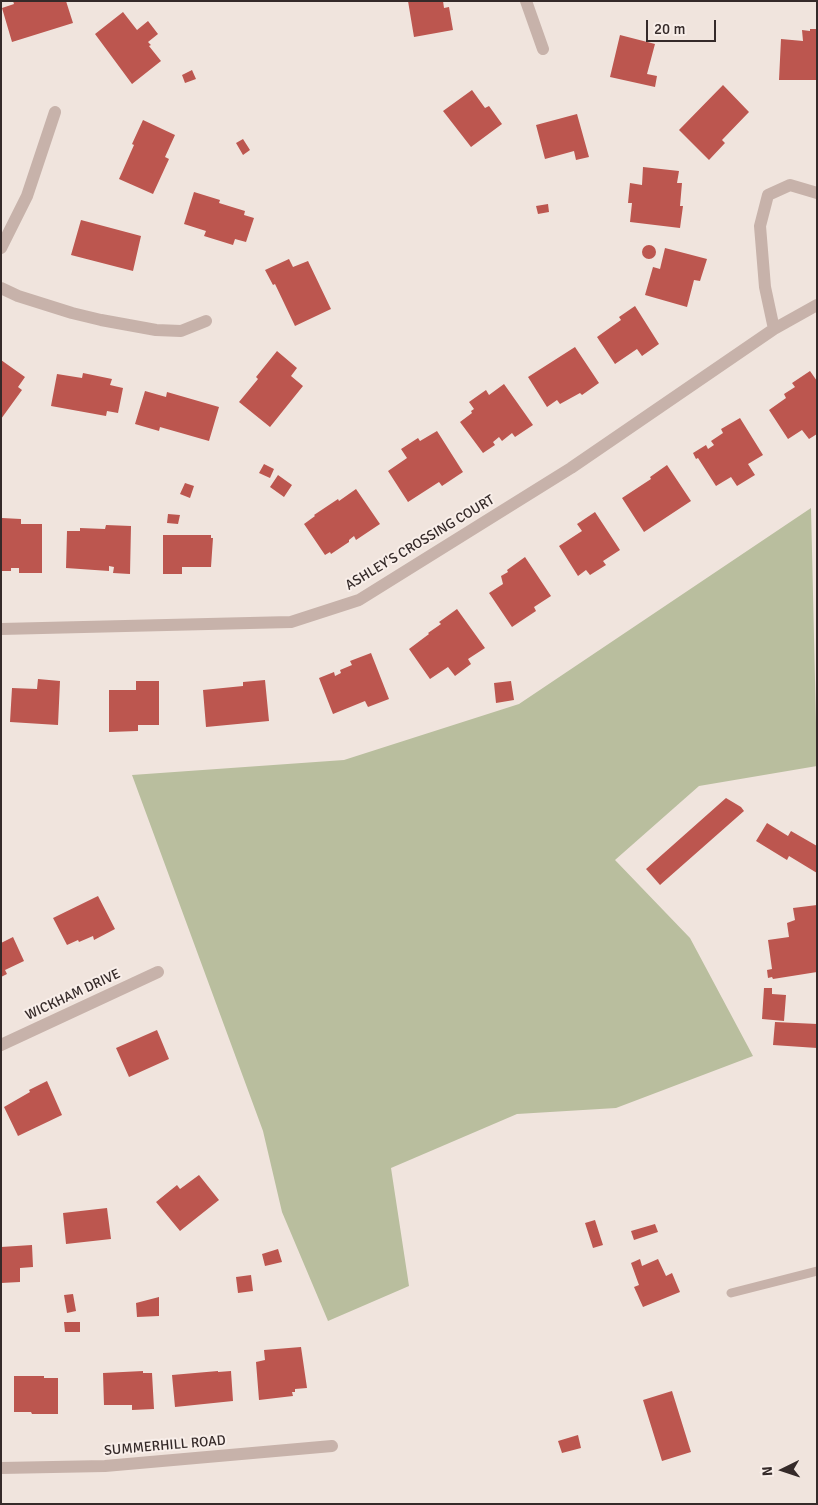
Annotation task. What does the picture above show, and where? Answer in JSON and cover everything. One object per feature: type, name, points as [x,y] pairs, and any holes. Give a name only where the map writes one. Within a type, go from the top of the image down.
[{"type":"street","points":[[526,1],[543,49]]},
{"type":"street","points":[[1,248],[27,196],[55,112]]},
{"type":"street","points":[[774,329],[765,287],[760,226],[768,196],[790,185],[817,193]]},
{"type":"street","points":[[1,288],[18,296],[72,313],[156,330],[181,331],[206,321]]},
{"type":"street","name":"ASHLEY'S CROSSING COURT","points":[[1,629],[291,622],[359,600],[571,468],[774,329],[817,305]]},
{"type":"street","name":"WICKHAM DRIVE","points":[[1,1044],[158,972]]},
{"type":"street","name":"SUMMERHILL ROAD","points":[[1,1468],[105,1466],[332,1446]]},
{"type":"lane","points":[[731,1294],[817,1271]]},
{"type":"green space","points":[[811,508],[817,766],[699,786],[615,860],[690,938],[753,1056],[616,1108],[517,1114],[391,1168],[409,1286],[328,1321],[282,1212],[263,1131],[132,775],[344,760],[519,704]]},
{"type":"building","points":[[13,1],[66,1],[73,23],[12,42],[2,8],[14,4]]},
{"type":"building","points":[[408,1],[443,1],[444,8],[449,7],[453,30],[414,37]]},
{"type":"building","points":[[123,12],[137,30],[148,21],[158,34],[148,42],[161,61],[132,84],[95,34]]},
{"type":"building","points":[[810,29],[816,29],[817,31],[817,80],[779,80],[781,39],[803,41],[802,30],[810,31]]},
{"type":"building","points":[[620,35],[655,44],[647,74],[657,76],[655,87],[610,77]]},
{"type":"building","points":[[192,70],[196,79],[185,83],[182,75]]},
{"type":"building","points":[[723,85],[749,112],[722,140],[725,143],[709,160],[679,130]]},
{"type":"building","points":[[472,90],[485,108],[489,106],[502,124],[471,147],[443,111]]},
{"type":"building","points":[[577,114],[589,157],[576,160],[574,151],[545,159],[536,125]]},
{"type":"building","points":[[143,120],[175,135],[165,157],[169,159],[153,194],[119,179]]},
{"type":"building","points":[[243,139],[250,150],[243,155],[236,143]]},
{"type":"building","points":[[643,167],[679,171],[677,183],[682,183],[680,206],[683,206],[680,228],[630,222],[632,203],[628,203],[630,183],[642,185]]},
{"type":"building","points":[[194,192],[220,200],[219,203],[245,211],[244,215],[254,218],[246,242],[235,239],[233,245],[204,236],[206,231],[184,224]]},
{"type":"building","points":[[548,204],[549,212],[538,214],[536,206]]},
{"type":"building","points":[[81,220],[141,236],[133,271],[71,255]]},
{"type":"building","points":[[646,245],[652,245],[656,252],[652,259],[646,259],[642,255],[642,249]]},
{"type":"building","points":[[665,248],[707,259],[700,281],[694,280],[687,307],[645,295],[653,267],[660,269]]},
{"type":"building","points":[[289,259],[293,267],[308,261],[331,309],[295,326],[275,284],[273,285],[265,270]]},
{"type":"building","points":[[635,306],[659,344],[642,356],[637,349],[615,364],[597,337],[621,320],[619,317]]},
{"type":"building","points":[[575,347],[599,383],[582,395],[580,393],[560,404],[557,400],[547,407],[528,377]]},
{"type":"building","points":[[277,351],[297,368],[291,376],[303,386],[270,427],[239,402]]},
{"type":"building","points":[[1,360],[25,377],[18,387],[22,390],[1,419]]},
{"type":"building","points":[[810,371],[817,381],[817,434],[809,439],[802,430],[788,439],[769,410],[786,398],[784,394],[795,387],[792,383]]},
{"type":"building","points":[[83,373],[112,379],[110,385],[123,388],[118,413],[107,411],[106,416],[51,406],[57,374],[82,378]]},
{"type":"building","points":[[504,384],[533,425],[515,437],[512,433],[502,441],[499,437],[493,442],[495,445],[483,453],[460,422],[472,413],[471,411],[474,409],[469,402],[486,390],[489,395]]},
{"type":"building","points":[[145,391],[166,397],[167,392],[219,407],[209,441],[160,427],[159,431],[135,424]]},
{"type":"building","points":[[740,418],[763,455],[748,464],[755,475],[737,486],[731,477],[716,486],[693,453],[706,445],[708,449],[714,445],[711,441],[723,433],[721,429]]},
{"type":"building","points":[[437,431],[463,472],[442,486],[439,482],[408,502],[388,471],[407,458],[401,449],[418,438],[420,441]]},
{"type":"building","points":[[264,464],[274,469],[270,478],[259,473]]},
{"type":"building","points":[[667,465],[691,501],[644,532],[622,498],[651,479],[650,477]]},
{"type":"building","points":[[278,475],[292,485],[284,497],[270,487]]},
{"type":"building","points":[[185,483],[194,486],[190,498],[180,494]]},
{"type":"building","points":[[356,489],[380,524],[356,540],[354,536],[349,542],[331,554],[330,552],[325,555],[304,524],[314,515]]},
{"type":"building","points":[[595,512],[620,550],[603,561],[606,565],[590,575],[586,570],[578,576],[559,546],[582,531],[577,524]]},
{"type":"building","points":[[168,514],[180,515],[178,524],[167,523]]},
{"type":"building","points":[[2,518],[21,519],[21,524],[42,524],[42,573],[19,573],[19,568],[11,568],[11,571],[1,571]]},
{"type":"building","points":[[106,525],[131,526],[130,574],[113,573],[114,567],[109,566],[109,571],[66,568],[67,531],[80,531],[80,528],[105,529]]},
{"type":"building","points":[[163,535],[211,535],[211,538],[213,538],[211,567],[182,567],[182,574],[163,574]]},
{"type":"building","points":[[525,557],[551,596],[534,607],[536,611],[512,627],[489,593],[503,584],[501,576],[508,572],[507,570]]},
{"type":"building","points":[[457,609],[485,648],[468,659],[471,664],[455,676],[448,667],[430,679],[409,649],[441,624],[439,622]]},
{"type":"building","points":[[371,653],[389,699],[368,707],[365,701],[333,714],[319,678],[334,672],[335,676],[341,673],[340,670],[352,665],[350,661]]},
{"type":"building","points":[[38,679],[60,681],[58,725],[10,722],[12,688],[37,689]]},
{"type":"building","points":[[265,680],[269,721],[206,727],[203,690],[243,686],[243,682]]},
{"type":"building","points":[[136,681],[159,681],[159,725],[138,725],[138,731],[109,732],[109,690],[136,690]]},
{"type":"building","points":[[511,681],[514,700],[496,703],[494,683]]},
{"type":"building","points":[[726,798],[744,811],[660,885],[646,869]]},
{"type":"building","points":[[767,823],[788,836],[791,831],[817,846],[817,873],[789,856],[787,860],[756,841]]},
{"type":"building","points":[[98,896],[115,929],[94,940],[93,936],[67,945],[53,918]]},
{"type":"building","points":[[817,905],[817,972],[773,979],[772,977],[768,978],[767,970],[772,969],[768,940],[789,937],[787,923],[795,920],[793,908]]},
{"type":"building","points":[[13,937],[24,961],[5,970],[7,974],[1,977],[1,943]]},
{"type":"building","points":[[764,988],[772,988],[772,994],[786,995],[784,1021],[762,1019]]},
{"type":"building","points":[[775,1022],[817,1024],[817,1048],[773,1045]]},
{"type":"building","points":[[157,1030],[169,1059],[129,1077],[116,1048]]},
{"type":"building","points":[[47,1081],[62,1115],[18,1136],[4,1107],[30,1092],[29,1090]]},
{"type":"building","points":[[199,1175],[219,1200],[180,1231],[156,1202],[177,1185],[180,1189]]},
{"type":"building","points":[[107,1208],[111,1239],[66,1244],[63,1213]]},
{"type":"building","points":[[595,1220],[603,1245],[593,1248],[585,1223]]},
{"type":"building","points":[[655,1224],[658,1232],[634,1240],[631,1231]]},
{"type":"building","points":[[32,1245],[33,1267],[20,1268],[20,1282],[1,1283],[1,1247]]},
{"type":"building","points":[[278,1249],[282,1262],[265,1266],[262,1254]]},
{"type":"building","points":[[640,1259],[642,1266],[658,1259],[666,1276],[672,1273],[680,1292],[643,1307],[634,1287],[639,1285],[631,1263]]},
{"type":"building","points":[[251,1275],[253,1291],[238,1293],[236,1277]]},
{"type":"building","points":[[73,1294],[76,1311],[67,1313],[64,1295]]},
{"type":"building","points":[[159,1297],[159,1316],[137,1317],[136,1303]]},
{"type":"building","points":[[64,1322],[80,1322],[80,1332],[65,1332]]},
{"type":"building","points":[[301,1347],[307,1388],[295,1389],[295,1392],[292,1392],[293,1396],[259,1400],[256,1362],[265,1360],[264,1350]]},
{"type":"building","points":[[143,1371],[143,1373],[152,1373],[154,1409],[132,1410],[132,1405],[104,1405],[103,1373]]},
{"type":"building","points":[[231,1371],[233,1401],[175,1407],[172,1375]]},
{"type":"building","points":[[14,1376],[58,1378],[58,1414],[14,1412]]},
{"type":"building","points":[[672,1391],[691,1452],[662,1461],[643,1400]]},
{"type":"building","points":[[578,1435],[581,1448],[562,1453],[558,1441]]}]
